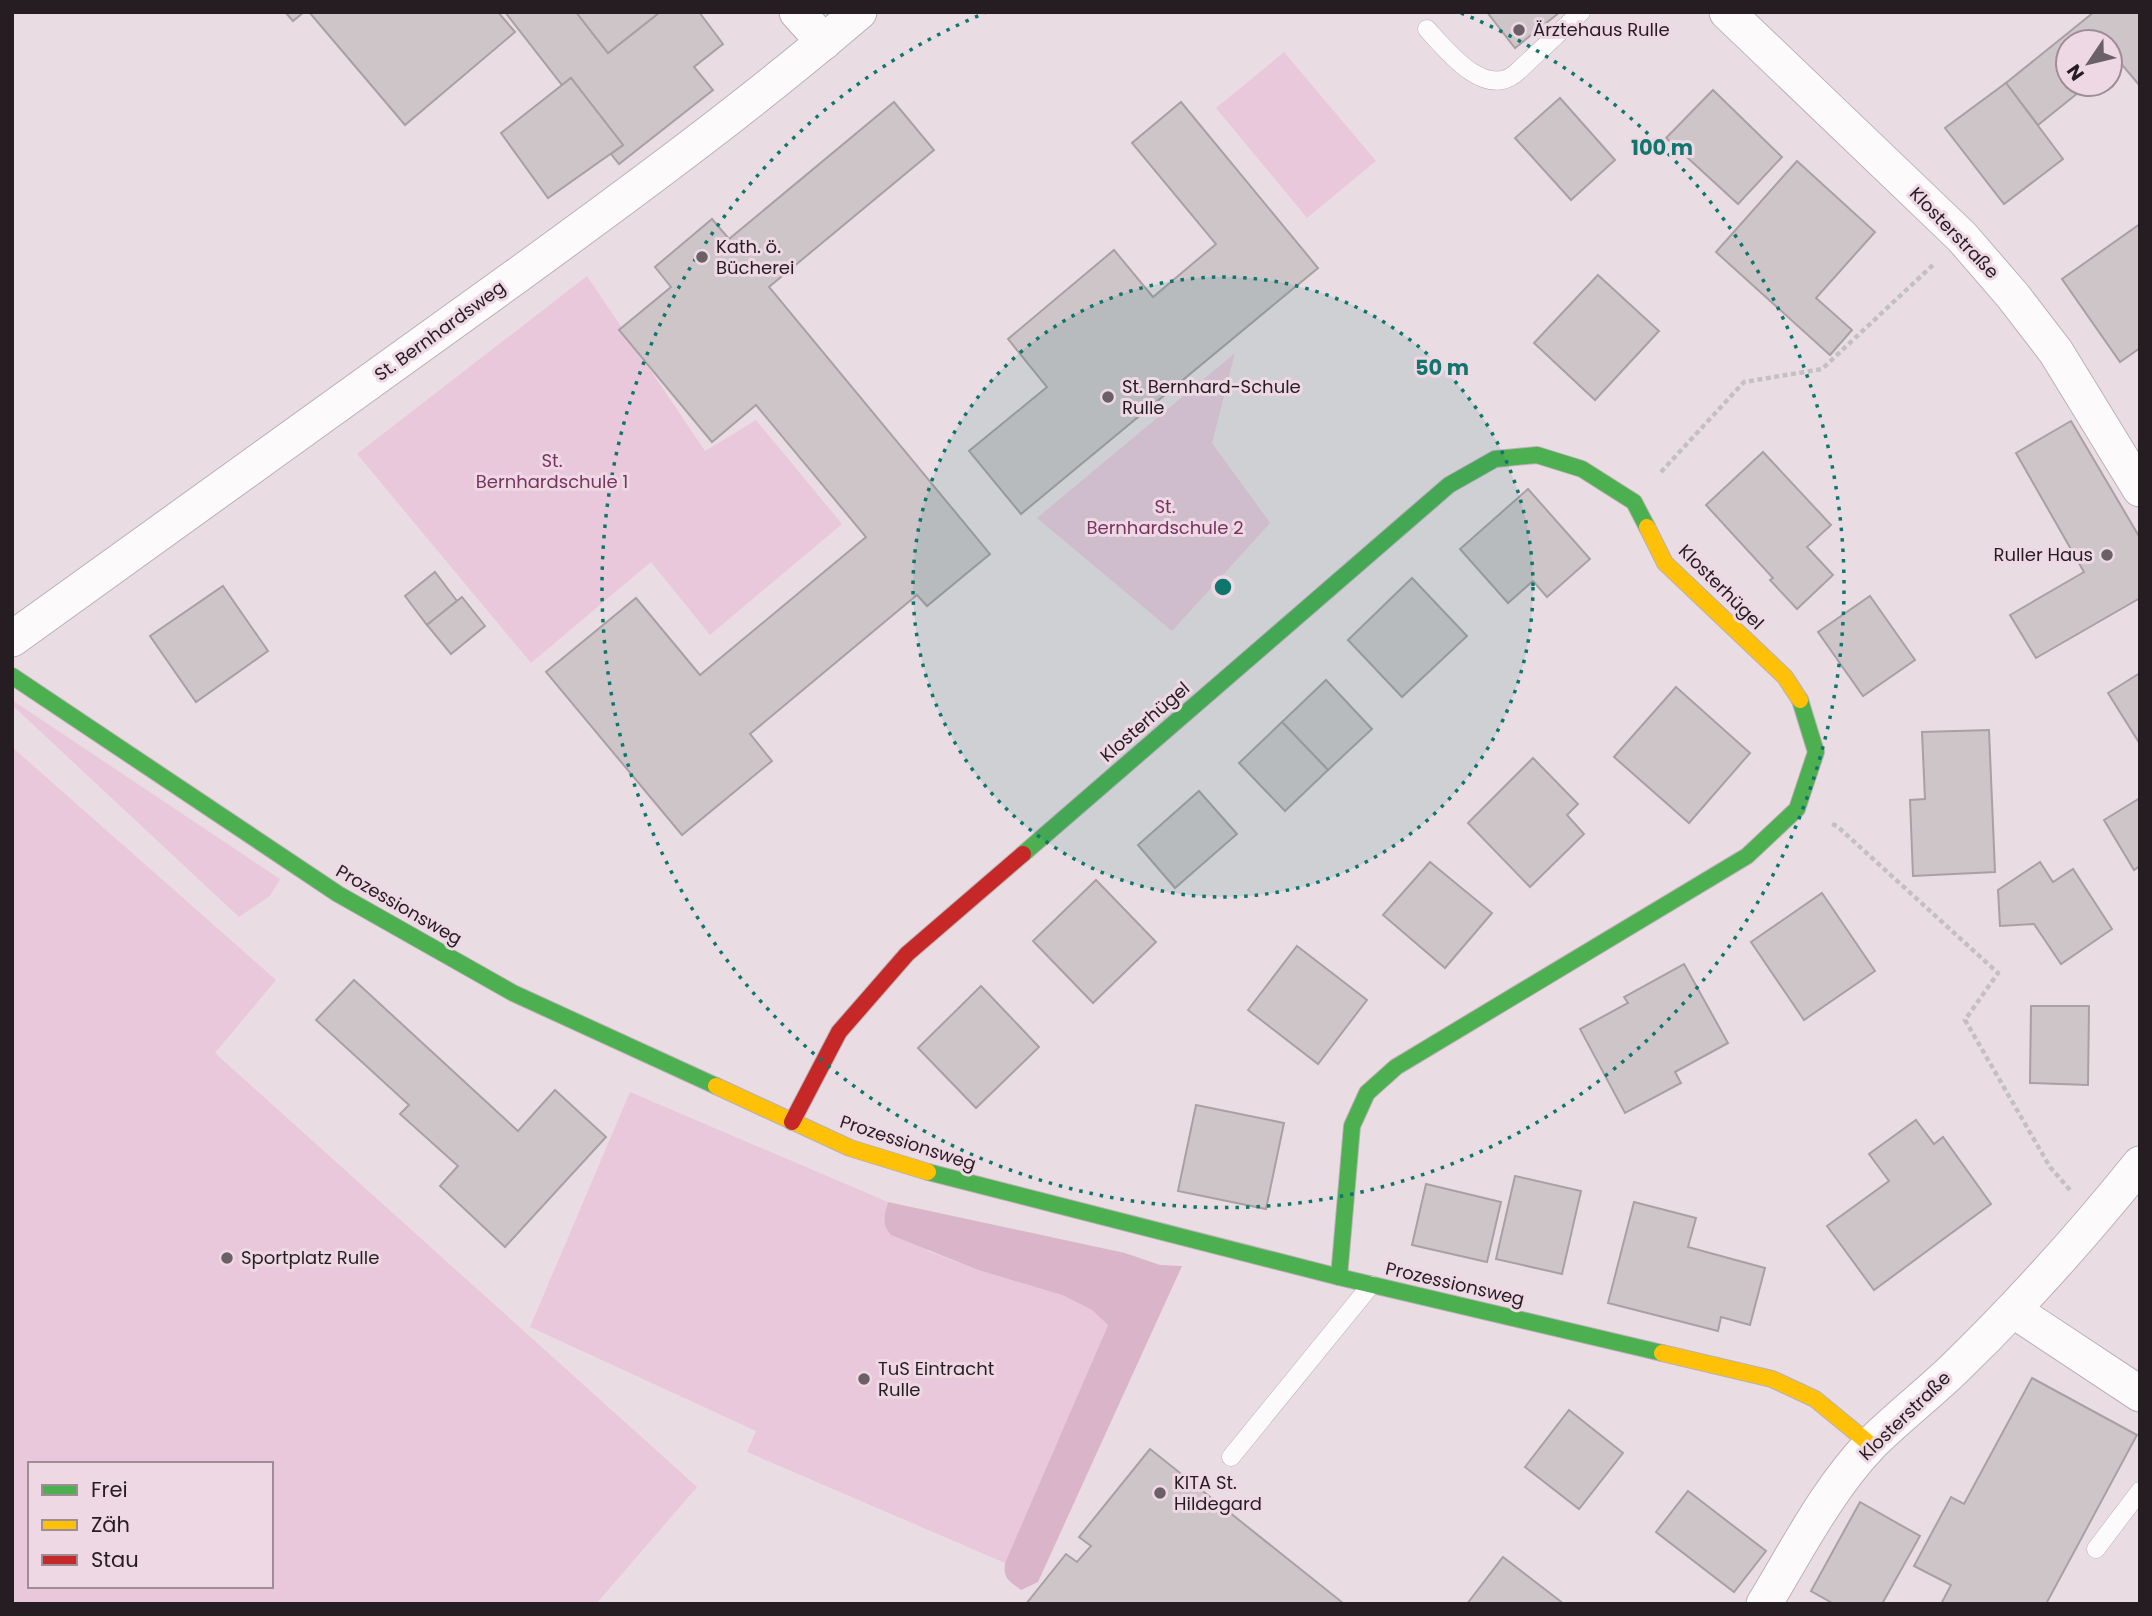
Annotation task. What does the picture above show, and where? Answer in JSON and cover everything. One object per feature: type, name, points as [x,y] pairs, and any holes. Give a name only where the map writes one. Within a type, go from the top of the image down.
[{"type":"street","points":[[797,12],[824,42]]},
{"type":"street","name":"St. Bernhardsweg","points":[[12,639],[636,189],[859,12]]},
{"type":"street","name":"Klosterstraße","points":[[1727,12],[1962,237],[2013,296],[2056,352],[2140,489]]},
{"type":"street","name":"Klosterhügel","points":[[792,1122],[839,1032],[907,954],[1448,485],[1496,459],[1537,454],[1582,469],[1634,502],[1665,563],[1785,677],[1800,698],[1816,752],[1797,809],[1747,856],[1396,1067],[1367,1093],[1352,1126],[1339,1277]]},
{"type":"street","name":"Prozessionsweg","points":[[12,676],[350,900],[513,993],[850,1148],[944,1177],[1339,1277],[1772,1379],[1815,1399],[1871,1445]]},
{"type":"street","name":"Klosterstraße","points":[[1765,1604],[1834,1489],[1871,1445],[2013,1310],[2096,1220],[2140,1164]]},
{"type":"street","points":[[2013,1310],[2140,1394]]},
{"type":"lane","points":[[1427,29],[1463,65],[1481,78],[1498,81],[1515,74],[1581,12]]},
{"type":"lane","points":[[1231,1457],[1371,1284]]},
{"type":"lane","points":[[2096,1549],[2140,1491]]},
{"type":"path","points":[[1634,502],[1744,382],[1822,369],[1962,237]]},
{"type":"path","points":[[1797,809],[1837,826],[1998,972],[1965,1020],[2050,1167]]},
{"type":"green space","points":[[1284,52],[1376,161],[1307,218],[1216,108]]},
{"type":"green space","name":"St. Bernhardschule 1","points":[[587,276],[705,451],[756,420],[842,524],[710,635],[651,562],[531,663],[357,454]]},
{"type":"green space","name":"St. Bernhardschule 2","points":[[1235,353],[1212,443],[1270,523],[1172,631],[1037,518]]},
{"type":"green space","points":[[12,700],[280,879],[270,896],[239,917],[12,705]]},
{"type":"green space","name":"Sportplatz Rulle","points":[[12,747],[276,980],[215,1053],[697,1487],[596,1604],[18,1604],[12,1599]]},
{"type":"green space","name":"TuS Eintracht Rulle","points":[[630,1092],[888,1202],[883,1220],[928,1251],[978,1270],[1062,1295],[1092,1310],[1108,1325],[1005,1563],[747,1452],[756,1431],[530,1327]]},
{"type":"shaded area","points":[[888,1202],[1125,1253],[1160,1265],[1182,1266],[1038,1582],[1021,1590],[1008,1579],[1005,1563],[1108,1325],[1092,1310],[1062,1295],[978,1270],[891,1235],[884,1219]]},
{"type":"building","points":[[285,12],[304,12],[293,21]]},
{"type":"building","points":[[309,12],[498,12],[515,32],[405,125]]},
{"type":"building","points":[[505,12],[576,12],[608,53],[660,12],[699,12],[723,44],[694,67],[713,90],[619,164],[611,154],[623,145],[571,78],[562,85]]},
{"type":"building","points":[[576,12],[660,12],[608,53]]},
{"type":"building","name":"Ärztehaus Rulle","points":[[1487,12],[1560,12],[1515,48]]},
{"type":"building","points":[[2094,12],[2140,12],[2140,86],[2124,67],[2124,28],[2074,28]]},
{"type":"building","points":[[2054,44],[2054,98],[2072,98],[2038,125],[2006,83]]},
{"type":"building","points":[[571,78],[623,145],[548,198],[501,133]]},
{"type":"building","points":[[2006,83],[2063,159],[2004,204],[1945,128]]},
{"type":"building","points":[[1713,90],[1782,157],[1738,204],[1666,138]]},
{"type":"building","points":[[1560,98],[1615,160],[1571,200],[1515,138]]},
{"type":"building","points":[[894,102],[934,150],[769,287],[990,554],[927,606],[917,595],[750,734],[772,761],[682,835],[546,672],[636,598],[700,675],[866,537],[756,405],[712,442],[619,330],[671,287],[655,267],[712,219],[729,239]]},
{"type":"building","points":[[1181,102],[1318,268],[1021,514],[969,451],[1047,387],[1008,339],[1114,250],[1153,297],[1216,244],[1132,143]]},
{"type":"building","points":[[1797,161],[1875,232],[1816,298],[1852,330],[1830,355],[1716,252]]},
{"type":"building","points":[[2140,224],[2140,348],[2120,362],[2062,279]]},
{"type":"building","points":[[1598,275],[1659,331],[1595,400],[1534,343]]},
{"type":"building","name":"Ruller Haus","points":[[2071,421],[2140,538],[2140,598],[2036,658],[2010,615],[2084,572],[2016,453]]},
{"type":"building","points":[[1763,452],[1831,525],[1807,547],[1833,575],[1797,609],[1770,580],[1773,578],[1706,505]]},
{"type":"building","points":[[1528,489],[1590,559],[1547,597],[1533,581],[1508,603],[1460,549]]},
{"type":"building","points":[[435,572],[457,601],[427,625],[405,596]]},
{"type":"building","points":[[1412,578],[1467,636],[1402,697],[1348,640]]},
{"type":"building","points":[[223,586],[268,651],[196,702],[150,636]]},
{"type":"building","points":[[1870,596],[1915,660],[1863,696],[1818,632]]},
{"type":"building","points":[[462,597],[485,626],[451,654],[427,625]]},
{"type":"building","points":[[2140,673],[2140,744],[2108,693]]},
{"type":"building","points":[[1326,680],[1372,729],[1328,770],[1282,722]]},
{"type":"building","points":[[1676,687],[1750,753],[1689,823],[1614,757]]},
{"type":"building","points":[[1282,722],[1328,770],[1285,811],[1239,763]]},
{"type":"building","points":[[1989,730],[1995,872],[1913,876],[1910,800],[1925,799],[1922,732]]},
{"type":"building","points":[[1533,758],[1578,804],[1567,815],[1584,834],[1530,887],[1468,823]]},
{"type":"building","points":[[1199,791],[1237,834],[1175,888],[1138,845]]},
{"type":"building","points":[[2140,798],[2140,866],[2134,870],[2104,820]]},
{"type":"building","points":[[1430,862],[1492,913],[1445,968],[1383,915]]},
{"type":"building","points":[[2040,862],[2053,882],[2073,869],[2112,929],[2061,964],[2034,924],[2000,926],[1998,890]]},
{"type":"building","points":[[1096,880],[1156,942],[1093,1003],[1033,941]]},
{"type":"building","points":[[1822,893],[1875,971],[1804,1020],[1751,942]]},
{"type":"building","points":[[1297,946],[1367,1000],[1318,1064],[1248,1010]]},
{"type":"building","points":[[1684,964],[1728,1043],[1675,1072],[1681,1083],[1625,1113],[1580,1029],[1628,1003],[1624,997]]},
{"type":"building","points":[[354,980],[518,1131],[555,1090],[606,1137],[505,1247],[440,1186],[458,1166],[400,1114],[409,1105],[316,1020]]},
{"type":"building","points":[[981,986],[1039,1047],[976,1108],[918,1048]]},
{"type":"building","points":[[2031,1006],[2089,1006],[2088,1085],[2030,1083]]},
{"type":"building","points":[[1196,1105],[1284,1123],[1266,1209],[1178,1191]]},
{"type":"building","points":[[1916,1120],[1934,1144],[1943,1137],[1991,1204],[1874,1290],[1827,1226],[1889,1181],[1869,1154]]},
{"type":"building","points":[[1515,1176],[1581,1191],[1562,1274],[1496,1259]]},
{"type":"building","points":[[1426,1184],[1501,1202],[1487,1262],[1412,1245]]},
{"type":"building","points":[[1634,1202],[1696,1218],[1688,1247],[1765,1268],[1750,1325],[1721,1317],[1718,1331],[1608,1303]]},
{"type":"building","points":[[2032,1378],[2137,1435],[2046,1604],[1941,1604],[1951,1585],[1914,1566],[1951,1497],[1964,1504]]},
{"type":"building","points":[[1569,1410],[1623,1453],[1579,1509],[1525,1467]]},
{"type":"building","name":"KITA St. Hildegard","points":[[1150,1449],[1343,1603],[1026,1604],[1066,1554],[1077,1562],[1091,1546],[1079,1537]]},
{"type":"building","points":[[1688,1491],[1766,1551],[1734,1592],[1656,1532]]},
{"type":"building","points":[[1860,1502],[1920,1536],[1882,1604],[1834,1604],[1811,1591]]},
{"type":"building","points":[[1503,1557],[1564,1604],[1467,1604]]},
{"type":"traffic: fast","points":[[1023,854],[1449,485],[1495,459],[1537,455],[1582,469],[1634,502],[1647,527]]},
{"type":"traffic: fast","points":[[12,676],[338,894],[513,993],[716,1086]]},
{"type":"traffic: fast","points":[[1339,1277],[1352,1126],[1367,1093],[1396,1067],[1747,856],[1797,809],[1816,752],[1800,700]]},
{"type":"traffic: fast","points":[[928,1172],[1339,1277],[1662,1353]]},
{"type":"traffic: slow","points":[[1647,527],[1665,563],[1785,677],[1800,700]]},
{"type":"traffic: slow","points":[[716,1086],[850,1148],[928,1172]]},
{"type":"traffic: slow","points":[[1662,1353],[1772,1379],[1815,1399],[1871,1445]]},
{"type":"traffic: jam","points":[[792,1122],[839,1032],[907,954],[1023,854]]},
{"type":"place","name":"Ärztehaus Rulle","points":[[1519,30]]},
{"type":"place","name":"Kath. ö. Bücherei","points":[[702,257]]},
{"type":"place","name":"St. Bernhard-Schule Rulle","points":[[1108,397]]},
{"type":"place","name":"Ruller Haus","points":[[2107,555]]},
{"type":"place","name":"Sportplatz Rulle","points":[[227,1258]]},
{"type":"place","name":"TuS Eintracht Rulle","points":[[864,1379]]},
{"type":"place","name":"KITA St. Hildegard","points":[[1160,1493]]}]
